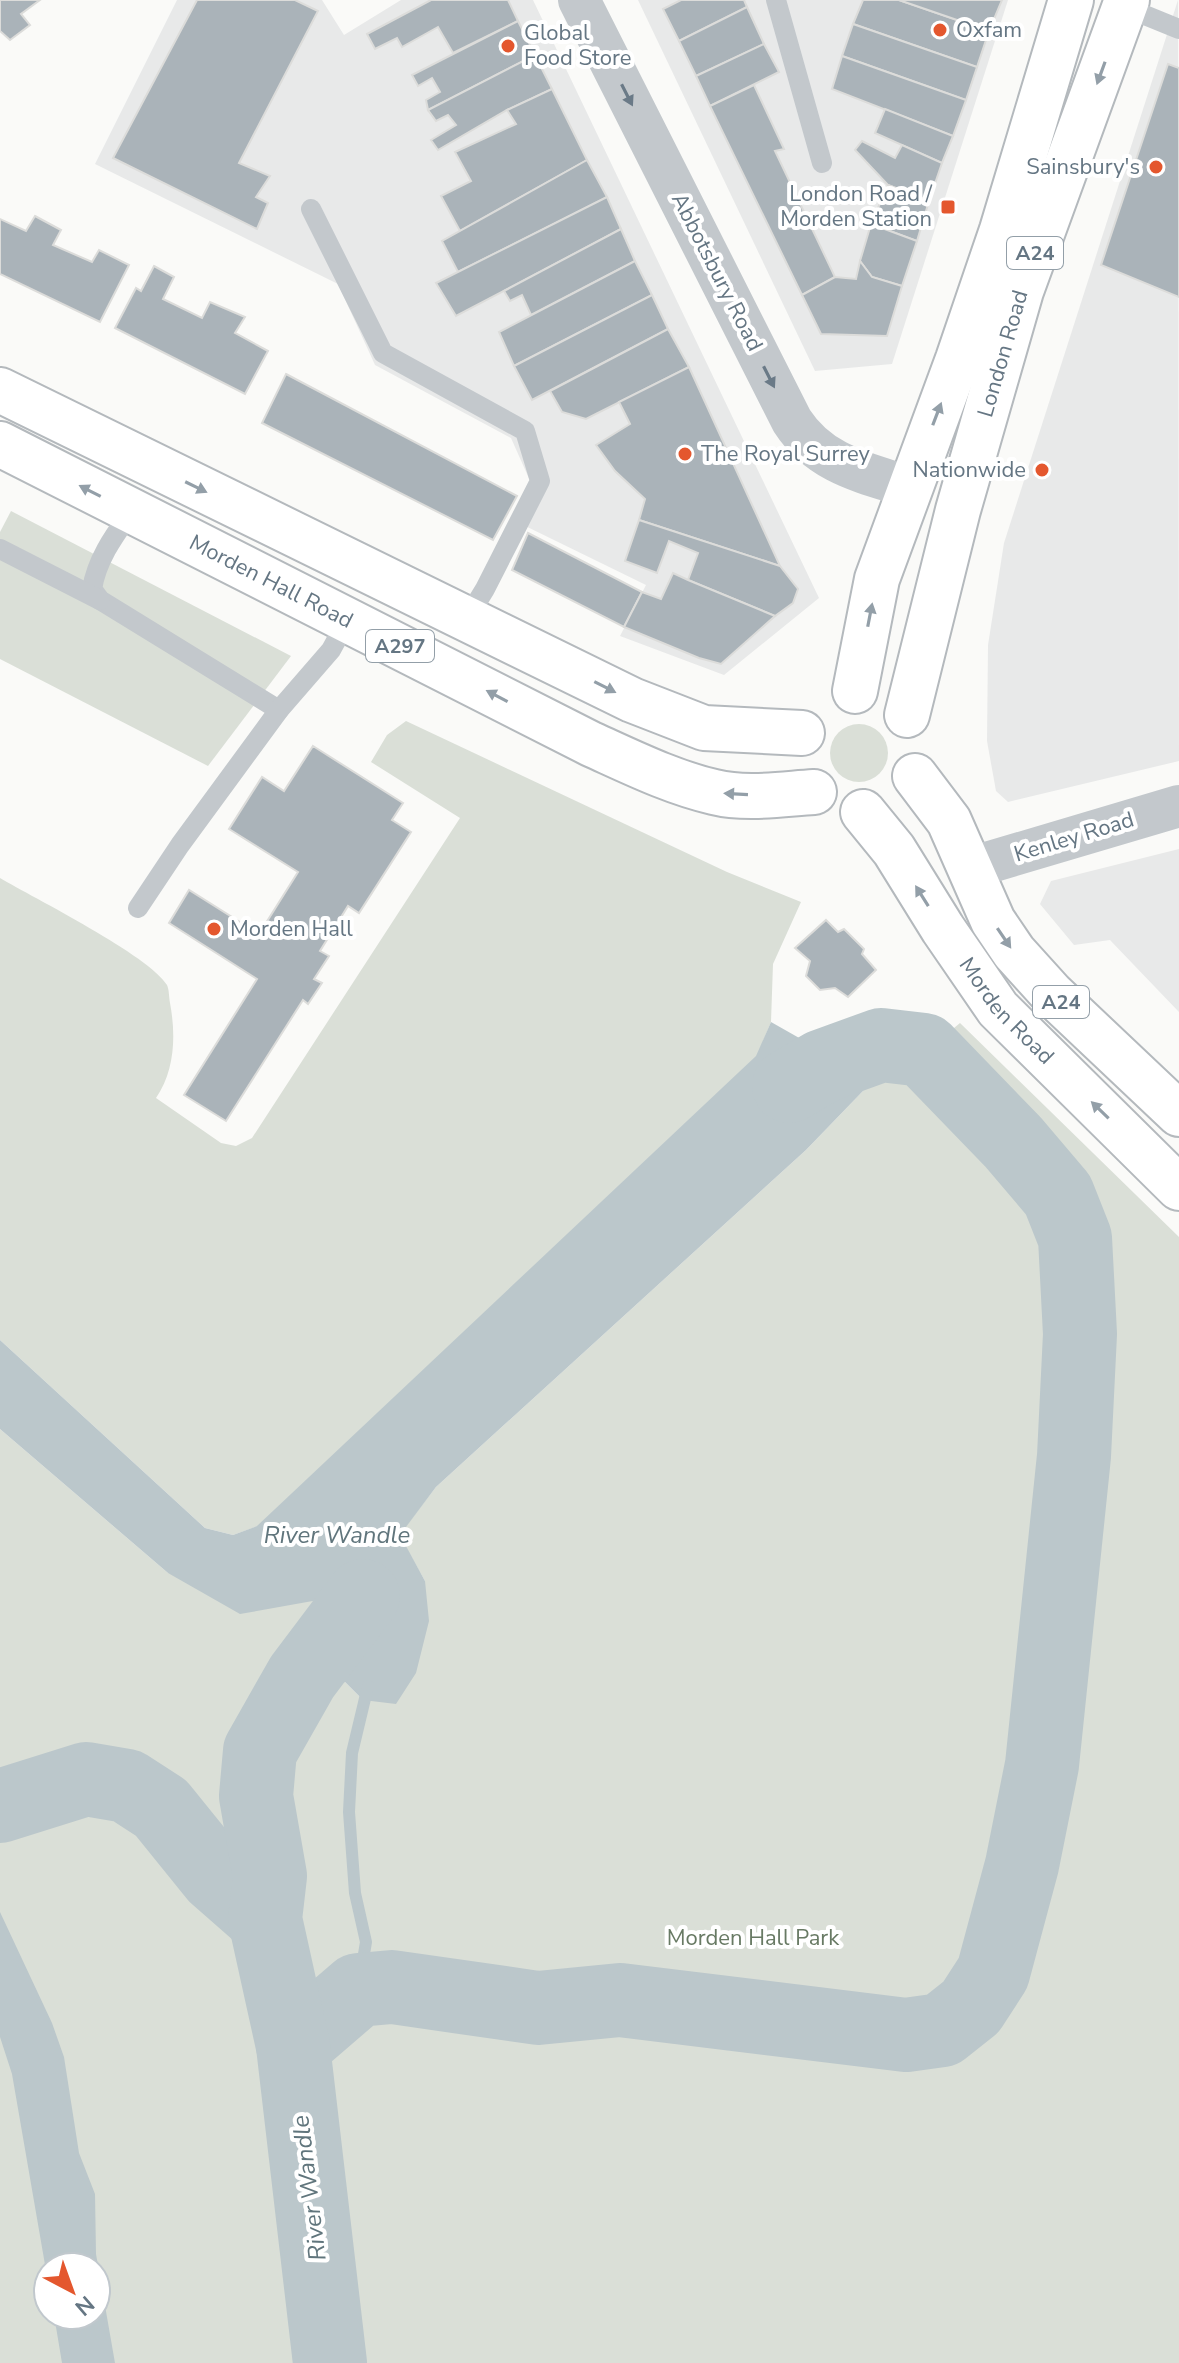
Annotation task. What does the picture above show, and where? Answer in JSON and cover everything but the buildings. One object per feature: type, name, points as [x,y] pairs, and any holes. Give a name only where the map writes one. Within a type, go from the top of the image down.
[{"type":"highway","name":"London Road","points":[[855,691],[877,579],[1002,230],[1071,0]]},
{"type":"highway","name":"London Road","points":[[907,715],[949,540],[1021,291],[1126,3]]},
{"type":"highway","name":"A297","points":[[0,390],[632,700],[704,728],[802,733]]},
{"type":"highway","name":"Morden Hall Road","points":[[0,444],[591,744],[651,771],[716,793],[765,796],[814,792]]},
{"type":"highway","points":[[907,715],[889,699],[867,692],[840,695],[822,704],[810,717],[802,733],[799,757],[803,773],[814,792],[830,804],[846,810],[863,812],[887,805],[903,793],[915,776]]},
{"type":"highway","name":"A24","points":[[907,715],[919,743],[915,776]]},
{"type":"highway","name":"Morden Road","points":[[915,776],[949,821],[993,921],[1014,952],[1052,994],[1179,1114]]},
{"type":"highway","name":"Morden Road","points":[[863,812],[894,850],[998,1009],[1179,1188]]},
{"type":"street","name":"Abbotsbury Road","points":[[579,0],[804,440],[823,456],[909,487]]},
{"type":"street","name":"Kenley Road","points":[[970,868],[1179,806]]},
{"type":"lane","points":[[776,0],[822,163]]},
{"type":"lane","points":[[1126,3],[1179,29]]},
{"type":"lane","points":[[311,209],[383,353],[525,431],[540,481],[466,620]]},
{"type":"lane","points":[[100,600],[92,589],[95,572],[131,512]]},
{"type":"lane","points":[[0,549],[100,600],[279,710]]},
{"type":"lane","points":[[138,908],[172,855],[279,710],[331,650],[348,619]]},
{"type":"shaded area","points":[[177,0],[322,0],[344,35],[401,0],[533,0],[819,598],[724,675],[620,636],[646,585],[511,519],[531,483],[511,438],[375,365],[338,284],[95,164]]},
{"type":"shaded area","points":[[638,0],[1008,0],[892,364],[815,371]]},
{"type":"shaded area","points":[[1178,0],[1179,761],[1008,802],[996,791],[987,741],[988,645],[1004,543]]},
{"type":"shaded area","points":[[1179,849],[1179,1012],[1110,940],[1074,945],[1040,904],[1051,881]]},
{"type":"green space","points":[[11,511],[291,656],[208,766],[0,659],[0,532]]},
{"type":"green space","points":[[406,721],[727,872],[801,902],[773,964],[771,1022],[757,1056],[258,1526],[233,1535],[205,1528],[0,1340],[0,878],[116,944],[139,959],[167,985],[173,1027],[172,1052],[167,1076],[156,1098],[221,1143],[236,1146],[252,1138],[460,818],[371,762],[387,735]]},
{"type":"green space","points":[[859,724],[870,726],[879,733],[886,742],[886,764],[879,773],[870,780],[859,782],[848,780],[839,773],[832,764],[830,753],[832,742],[839,733],[848,726]]},
{"type":"green space","name":"Morden Hall Park","points":[[960,1023],[1179,1237],[1179,2363],[0,2363],[0,1429],[168,1573],[336,1596],[295,1661],[345,1682],[363,1700],[425,1581],[399,1535],[436,1487],[806,1150],[891,1062],[936,1043]]},
{"type":"water","name":"River Wandle","points":[[771,1022],[831,1056],[881,1045],[891,1062],[806,1150],[436,1487],[400,1535],[425,1581],[429,1621],[416,1673],[396,1704],[363,1700],[345,1682],[328,1689],[302,1677],[294,1661],[335,1597],[240,1614],[168,1573],[0,1429],[0,1340],[205,1528],[233,1535],[257,1526],[756,1056]]},
{"type":"water","points":[[0,1912],[52,2023],[64,2057],[79,2153],[95,2194],[96,2251],[43,2251],[12,2074],[0,2037]]},
{"type":"water","points":[[57,2331],[109,2331],[115,2363],[62,2363]]},
{"type":"waterway","points":[[293,2046],[358,1990],[392,1987],[538,2008],[620,2000],[906,2035],[942,2030],[971,2007],[993,1973],[1022,1865],[1042,1765],[1074,1456],[1080,1334],[1075,1238],[1058,1195],[1013,1142],[924,1050],[881,1045],[823,1066],[789,1086]]},
{"type":"waterway","name":"River Wandle","points":[[330,2363],[293,2046],[265,1919],[270,1876],[256,1796],[260,1751],[302,1677],[363,1596]]},
{"type":"waterway","points":[[358,1990],[366,1942],[355,1893],[349,1812],[352,1753],[368,1686]]},
{"type":"waterway","name":"River Wandle","points":[[0,1806],[86,1779],[127,1786],[161,1808],[216,1876],[265,1919]]},
{"type":"place","name":"Oxfam","points":[[940,30]]},
{"type":"place","name":"Global Food Store","points":[[508,46]]},
{"type":"place","name":"Sainsbury's","points":[[1156,167]]},
{"type":"place","name":"London Road / Morden Station","points":[[948,207]]},
{"type":"place","name":"The Royal Surrey","points":[[685,454]]},
{"type":"place","name":"Nationwide","points":[[1042,470]]},
{"type":"place","name":"Morden Hall","points":[[214,929]]}]
